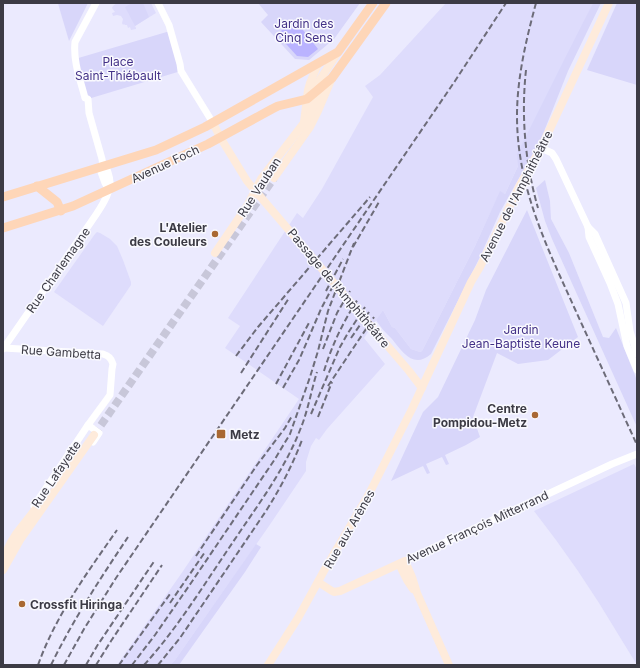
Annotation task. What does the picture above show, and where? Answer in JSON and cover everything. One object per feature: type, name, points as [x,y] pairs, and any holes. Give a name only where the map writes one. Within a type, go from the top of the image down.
[{"type":"main road","points":[[307,99],[373,3]]},
{"type":"main road","name":"Avenue Foch","points":[[3,228],[73,206],[208,144],[278,106],[307,99],[332,78],[386,3]]},
{"type":"main road","name":"Avenue de l'Amphithéâtre","points":[[422,388],[471,282],[540,148],[609,3]]},
{"type":"main road","name":"Avenue Foch","points":[[3,197],[169,145],[213,123],[338,52]]},
{"type":"main road","points":[[304,123],[310,83],[318,64]]},
{"type":"main road","name":"Rue Vauban","points":[[274,178],[310,127],[332,78]]},
{"type":"main road","name":"Rue Vauban","points":[[215,253],[256,190],[261,179],[310,116],[320,88]]},
{"type":"main road","name":"Passage de l'Amphithéâtre","points":[[213,123],[220,137],[246,178],[422,388]]},
{"type":"main road","points":[[38,186],[57,202],[61,210]]},
{"type":"main road","name":"Rue aux Arènes","points":[[268,665],[298,618],[369,494],[422,388]]},
{"type":"main road","name":"Rue Lafayette","points":[[3,559],[52,495],[93,431]]},
{"type":"main road","name":"Rue Lafayette","points":[[3,570],[25,523],[93,431]]},
{"type":"main road","points":[[402,562],[410,585],[417,593],[449,665]]},
{"type":"main road","name":"Avenue François Mitterrand","points":[[318,582],[332,591],[340,591],[402,562]]},
{"type":"street","points":[[96,3],[75,42],[74,48],[76,65],[85,98],[88,99],[89,113],[103,166],[106,169],[110,183],[109,190]]},
{"type":"street","points":[[158,3],[169,25],[180,64],[180,71],[213,123]]},
{"type":"street","points":[[540,148],[552,153],[556,158],[588,227],[589,237],[610,282],[618,304],[627,346],[637,370]]},
{"type":"street","name":"Rue Charlemagne","points":[[3,349],[104,203],[109,190]]},
{"type":"street","points":[[588,227],[595,234],[626,303],[630,330],[637,354]]},
{"type":"street","name":"Rue Gambetta","points":[[3,349],[107,355],[113,364],[110,395],[93,431]]},
{"type":"street","name":"Avenue François Mitterrand","points":[[402,562],[612,464],[637,454]]},
{"type":"shaded area","points":[[117,3],[151,3],[156,13],[135,26],[136,29],[131,30],[127,25],[123,25],[123,19],[121,16],[113,16],[112,13],[115,12],[112,8]]},
{"type":"shaded area","points":[[446,3],[593,3],[505,194],[500,192],[475,246],[422,351],[420,352],[411,349],[395,328],[392,327],[383,310],[364,338],[385,364],[319,440],[316,438],[311,446],[306,462],[306,471],[175,660],[170,665],[117,665],[181,574],[299,399],[225,348],[240,326],[228,318],[297,213],[303,218],[322,189],[373,97],[365,86],[380,75]]},
{"type":"shaded area","points":[[295,20],[318,49],[308,57],[297,56],[277,34]]},
{"type":"shaded area","points":[[97,232],[110,239],[117,246],[131,282],[131,285],[103,326],[54,292]]},
{"type":"shaded area","points":[[634,464],[637,469],[637,665],[578,571],[534,511]]},
{"type":"green space","points":[[58,3],[88,3],[69,41],[59,7]]},
{"type":"green space","points":[[132,3],[143,3],[149,17],[135,26],[125,7]]},
{"type":"green space","name":"Jardin des Cinq Sens","points":[[258,3],[360,3],[334,39],[309,60],[295,59],[261,22],[268,15]]},
{"type":"green space","points":[[593,3],[601,3],[568,71],[541,139],[500,212],[479,259],[431,354],[425,358],[414,360],[400,349],[381,328],[376,320],[383,310],[392,327],[395,328],[411,349],[420,352],[422,351],[475,246],[500,191],[505,194],[518,166],[517,154]]},
{"type":"green space","points":[[617,3],[637,3],[637,85],[587,70]]},
{"type":"green space","name":"Place Saint-Thiébault","points":[[170,31],[181,71],[88,99],[75,59]]},
{"type":"green space","points":[[545,180],[550,201],[551,219],[569,253],[603,337],[609,338],[616,328],[636,378],[637,427],[545,221],[536,188]]},
{"type":"green space","name":"Jardin Jean-Baptiste Keune","points":[[527,210],[578,337],[548,360],[518,364],[497,353],[473,417],[480,437],[445,455],[449,464],[446,465],[442,457],[426,464],[430,473],[427,474],[423,466],[391,481],[423,412],[438,397],[475,320],[486,290]]},
{"type":"green space","points":[[256,544],[261,547],[179,665],[170,665],[175,660]]},
{"type":"tunnel","points":[[94,435],[274,178]]},
{"type":"railway","points":[[64,665],[84,629],[116,578],[455,81],[506,3]]},
{"type":"railway","points":[[536,3],[520,73],[517,102],[518,142],[522,167],[535,214],[544,238],[637,445]]},
{"type":"railway","points":[[526,70],[524,105],[525,139],[530,174],[538,208]]},
{"type":"railway","points":[[236,356],[258,327],[370,197]]},
{"type":"railway","points":[[353,247],[379,202]]},
{"type":"railway","points":[[132,665],[191,583],[275,459],[290,434],[310,377],[328,311],[354,243]]},
{"type":"railway","points":[[326,291],[343,259]]},
{"type":"railway","points":[[283,388],[299,360],[321,309],[332,288]]},
{"type":"railway","points":[[323,349],[337,313],[350,291]]},
{"type":"railway","points":[[241,373],[289,298]]},
{"type":"railway","points":[[324,371],[338,334],[358,299]]},
{"type":"railway","points":[[311,414],[340,347],[365,307]]},
{"type":"railway","points":[[351,338],[369,312]]},
{"type":"railway","points":[[328,386],[374,317]]},
{"type":"railway","points":[[276,384],[310,321]]},
{"type":"railway","points":[[144,665],[168,636],[190,605],[261,502],[278,474],[294,445],[303,423],[317,372]]},
{"type":"railway","points":[[318,417],[332,382]]},
{"type":"railway","points":[[196,556],[292,416]]},
{"type":"railway","points":[[158,665],[180,638],[266,511],[286,476],[302,440]]},
{"type":"railway","points":[[38,665],[45,647],[63,612],[117,530]]},
{"type":"railway","points":[[51,665],[59,648],[97,584],[128,537]]},
{"type":"railway","points":[[170,603],[205,552]]},
{"type":"railway","points":[[86,665],[97,646],[155,560]]},
{"type":"railway","points":[[96,665],[162,565]]},
{"type":"railway","points":[[119,665],[170,594]]},
{"type":"place","name":"L'Atelier des Couleurs","points":[[215,234]]},
{"type":"place","name":"Centre Pompidou-Metz","points":[[535,415]]},
{"type":"place","name":"Metz","points":[[221,434]]},
{"type":"place","name":"Crossfit Hiringa","points":[[22,604]]}]
